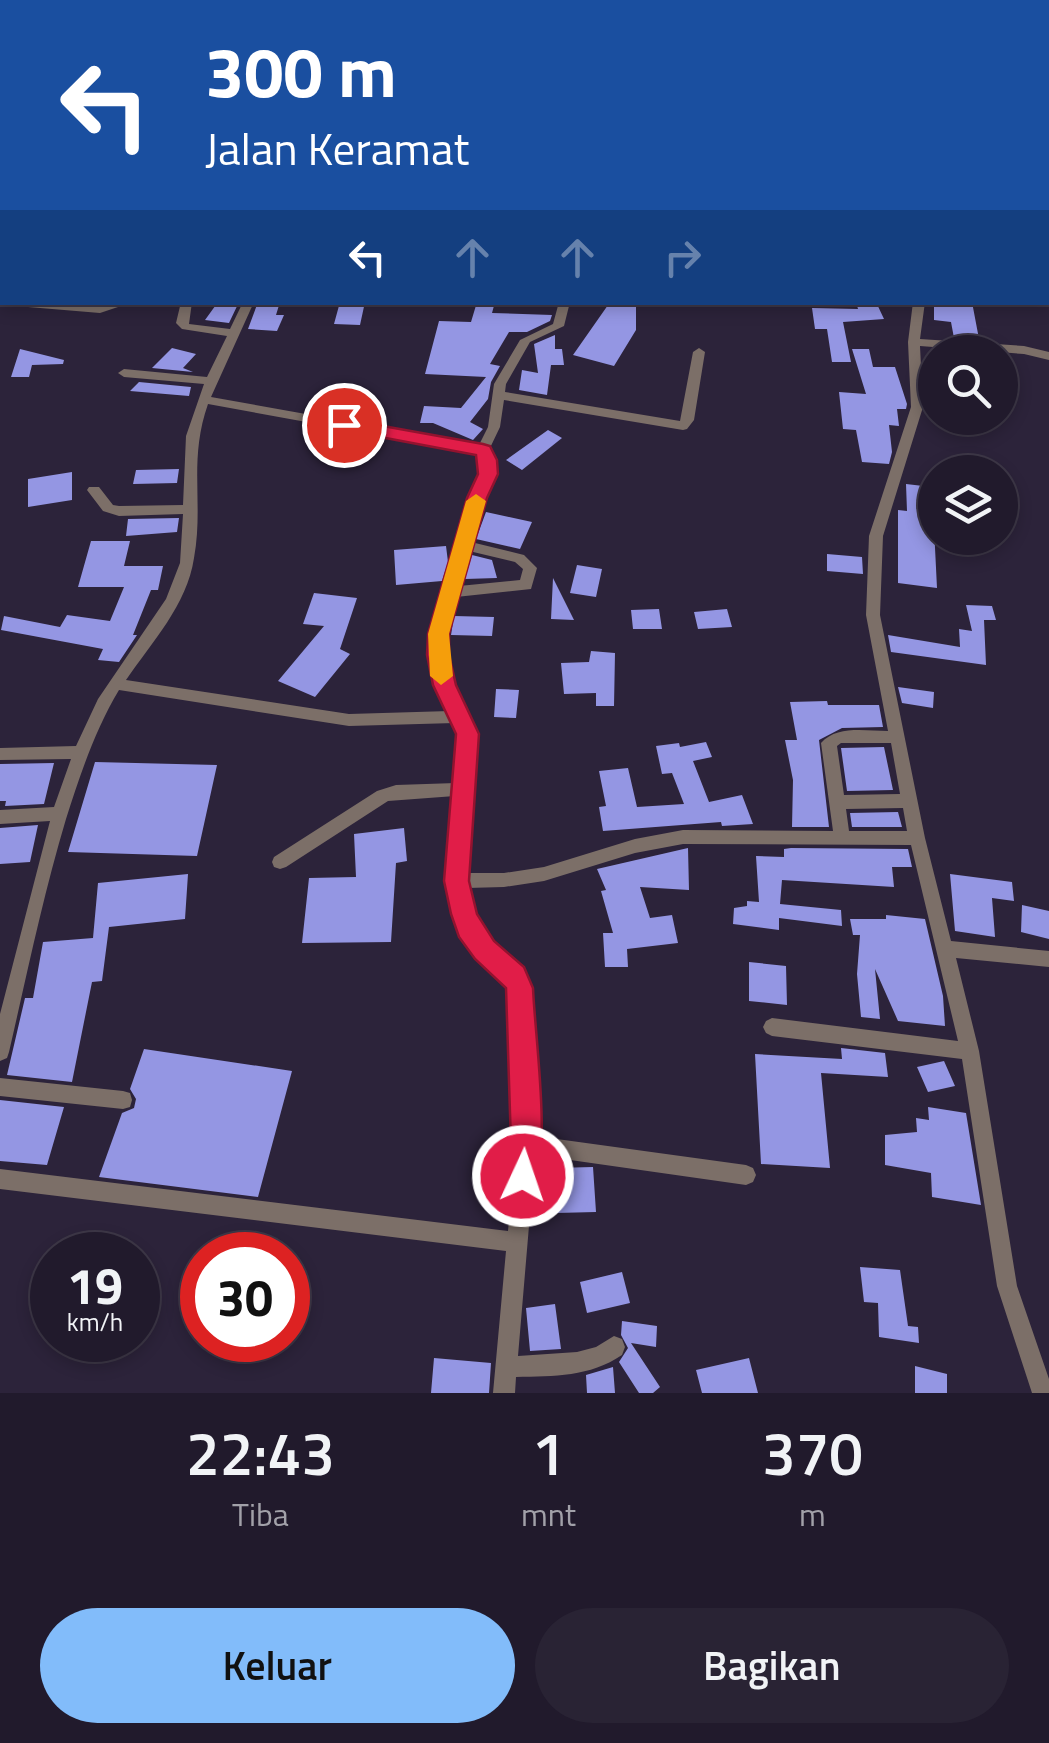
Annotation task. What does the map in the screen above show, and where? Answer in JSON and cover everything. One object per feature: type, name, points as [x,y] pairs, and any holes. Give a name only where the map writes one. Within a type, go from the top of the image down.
[{"type":"street","points":[[39,305],[100,310],[118,305]]},
{"type":"street","points":[[186,305],[182,323],[186,327],[235,333]]},
{"type":"street","points":[[0,1052],[58,814],[81,752],[96,717],[116,684],[150,642],[182,581],[190,545],[192,436],[212,380],[249,305]]},
{"type":"street","points":[[504,1393],[526,1144],[519,988],[515,976],[484,950],[468,928],[457,881],[468,734],[439,668],[438,634],[488,474],[483,450],[494,428],[497,395],[522,344],[558,326],[565,305]]},
{"type":"street","points":[[919,305],[914,342],[917,407],[876,536],[873,615],[917,838],[970,1051],[1006,1286],[1043,1393]]},
{"type":"street","points":[[914,342],[1024,350],[1049,356]]},
{"type":"street","points":[[497,395],[683,426],[688,420],[699,352]]},
{"type":"street","points":[[124,374],[212,380]]},
{"type":"street","points":[[206,400],[483,450]]},
{"type":"street","points":[[94,490],[108,508],[119,511],[188,509]]},
{"type":"street","points":[[450,592],[526,585],[531,577],[530,568],[519,558],[464,545]]},
{"type":"street","points":[[116,684],[349,720],[459,716]]},
{"type":"street","points":[[842,838],[832,739],[896,738]]},
{"type":"street","points":[[0,754],[81,752]]},
{"type":"street","points":[[280,862],[383,796],[396,792],[463,790]]},
{"type":"street","points":[[836,802],[909,801]]},
{"type":"street","points":[[0,817],[58,814]]},
{"type":"street","points":[[457,881],[544,874],[635,846],[683,837],[917,838]]},
{"type":"street","points":[[947,949],[1049,959]]},
{"type":"street","points":[[772,1027],[970,1051]]},
{"type":"street","points":[[0,1087],[123,1100]]},
{"type":"street","points":[[526,1144],[746,1174]]},
{"type":"street","points":[[0,1179],[518,1242]]},
{"type":"street","points":[[506,1367],[576,1362],[606,1354],[614,1346]]},
{"type":"building","points":[[216,305],[238,305],[229,323],[205,320]]},
{"type":"building","points":[[257,305],[279,305],[276,315],[284,315],[277,331],[248,329]]},
{"type":"building","points":[[339,305],[364,305],[360,325],[334,324]]},
{"type":"building","points":[[476,305],[494,305],[492,313],[552,315],[550,321],[527,332],[509,332],[490,364],[500,366],[488,399],[470,422],[483,429],[473,440],[433,423],[420,423],[424,406],[461,408],[486,377],[425,374],[439,321],[471,322]]},
{"type":"building","points":[[608,305],[636,305],[636,330],[614,366],[573,355]]},
{"type":"building","points":[[857,305],[877,305],[884,319],[843,322],[851,362],[832,362],[827,329],[815,329],[812,308],[858,309]]},
{"type":"building","points":[[934,305],[973,305],[978,335],[953,335],[951,322],[934,320]]},
{"type":"building","points":[[555,335],[555,349],[562,349],[564,365],[551,365],[547,395],[519,390],[522,370],[538,373],[534,344]]},
{"type":"building","points":[[172,348],[196,354],[183,368],[193,372],[152,368]]},
{"type":"building","points":[[20,349],[64,360],[63,364],[32,365],[29,377],[11,377]]},
{"type":"building","points":[[852,349],[869,349],[873,367],[895,367],[907,404],[906,409],[897,409],[899,426],[889,425],[889,464],[862,462],[856,430],[843,429],[839,392],[866,394]]},
{"type":"building","points":[[139,382],[191,387],[189,396],[130,391]]},
{"type":"building","points":[[548,430],[562,438],[522,470],[506,460]]},
{"type":"building","points":[[179,469],[177,483],[133,484],[136,470]]},
{"type":"building","points":[[72,472],[72,500],[28,507],[28,479]]},
{"type":"building","points":[[906,484],[918,485],[918,555],[935,555],[937,588],[898,583],[898,510],[907,511]]},
{"type":"building","points":[[486,512],[532,522],[520,549],[476,539]]},
{"type":"building","points":[[179,518],[177,532],[126,536],[128,519]]},
{"type":"building","points":[[91,541],[130,541],[124,566],[163,566],[158,590],[151,590],[133,635],[137,635],[119,662],[98,660],[103,649],[1,630],[4,616],[60,627],[67,615],[110,621],[124,587],[78,587]]},
{"type":"building","points":[[446,546],[448,562],[442,581],[396,585],[394,550]]},
{"type":"building","points":[[827,554],[862,557],[863,574],[827,571]]},
{"type":"building","points":[[472,555],[492,560],[497,578],[465,579]]},
{"type":"building","points":[[577,565],[602,569],[596,597],[570,593]]},
{"type":"building","points":[[553,578],[574,620],[551,619]]},
{"type":"building","points":[[314,593],[357,598],[340,649],[350,654],[315,697],[278,681],[324,626],[303,624]]},
{"type":"building","points":[[966,605],[992,606],[996,620],[984,620],[986,665],[891,652],[888,635],[960,647],[959,629],[972,631]]},
{"type":"building","points":[[659,609],[662,629],[633,629],[631,610]]},
{"type":"building","points":[[727,609],[732,627],[698,629],[694,612]]},
{"type":"building","points":[[454,616],[494,617],[492,636],[451,635]]},
{"type":"building","points":[[591,651],[615,653],[614,706],[596,706],[596,693],[564,694],[561,663],[589,662]]},
{"type":"building","points":[[898,687],[934,692],[933,708],[902,703]]},
{"type":"building","points":[[496,689],[519,690],[516,718],[494,717]]},
{"type":"building","points":[[827,701],[828,705],[879,705],[883,727],[842,728],[819,740],[829,827],[792,827],[793,780],[785,740],[797,740],[790,702]]},
{"type":"building","points":[[706,742],[712,757],[693,761],[709,802],[742,795],[753,824],[722,826],[721,822],[603,831],[599,807],[606,806],[599,771],[628,768],[637,807],[684,804],[672,773],[662,774],[656,746]]},
{"type":"building","points":[[884,747],[893,790],[847,791],[841,748]]},
{"type":"building","points":[[95,762],[217,765],[197,856],[68,852]]},
{"type":"building","points":[[54,763],[44,804],[5,806],[6,801],[0,801],[0,764]]},
{"type":"building","points":[[898,812],[902,827],[852,827],[850,813]]},
{"type":"building","points":[[38,825],[30,862],[0,864],[0,828]]},
{"type":"building","points":[[404,828],[407,861],[396,863],[391,942],[302,943],[309,878],[356,877],[354,834]]},
{"type":"building","points":[[688,848],[689,890],[640,887],[650,918],[672,915],[678,943],[627,949],[628,967],[605,967],[603,933],[613,933],[601,891],[606,890],[597,869]]},
{"type":"building","points":[[784,849],[908,849],[912,867],[892,867],[894,887],[782,880],[780,904],[841,910],[842,926],[779,918],[779,930],[733,924],[734,908],[747,906],[747,901],[759,902],[756,856],[784,857]]},
{"type":"building","points":[[188,874],[185,919],[109,927],[102,981],[92,982],[72,1082],[7,1075],[25,998],[33,998],[43,942],[93,938],[98,883]]},
{"type":"building","points":[[950,874],[1012,882],[1014,901],[992,898],[995,937],[955,931]]},
{"type":"building","points":[[1022,905],[1049,911],[1049,939],[1021,932]]},
{"type":"building","points":[[886,915],[925,919],[943,996],[945,1026],[898,1021],[875,969],[880,1019],[861,1017],[857,974],[860,935],[853,935],[850,919],[886,919]]},
{"type":"building","points":[[749,962],[786,966],[787,1005],[749,1001]]},
{"type":"building","points":[[841,1048],[885,1053],[888,1077],[821,1073],[830,1168],[761,1164],[755,1054],[842,1059]]},
{"type":"building","points":[[144,1049],[292,1071],[258,1197],[99,1177],[122,1113],[134,1108],[136,1099],[130,1089]]},
{"type":"building","points":[[944,1061],[955,1086],[928,1092],[917,1067]]},
{"type":"building","points":[[0,1100],[64,1107],[47,1165],[0,1161]]},
{"type":"building","points":[[928,1107],[966,1113],[981,1205],[932,1197],[931,1173],[885,1165],[885,1135],[917,1132],[916,1118],[929,1120]]},
{"type":"building","points":[[593,1167],[596,1212],[556,1213],[554,1168]]},
{"type":"building","points":[[860,1267],[900,1270],[908,1326],[918,1327],[919,1343],[879,1337],[878,1303],[864,1302]]},
{"type":"building","points":[[622,1272],[630,1303],[587,1313],[580,1282]]},
{"type":"building","points":[[555,1304],[561,1349],[530,1351],[526,1308]]},
{"type":"building","points":[[622,1321],[657,1326],[656,1347],[631,1343],[660,1387],[653,1393],[639,1393],[619,1362],[628,1348],[621,1335]]},
{"type":"building","points":[[434,1358],[491,1363],[489,1393],[431,1393]]},
{"type":"building","points":[[749,1358],[758,1393],[702,1393],[696,1370]]},
{"type":"building","points":[[915,1366],[947,1374],[947,1393],[915,1393]]},
{"type":"building","points":[[613,1367],[615,1393],[587,1393],[586,1375]]},
{"type":"slow traffic","points":[[441,676],[438,634],[476,501]]},
{"type":"route","points":[[344,425],[483,450],[488,460],[488,474],[477,498],[438,634],[438,655],[444,685],[468,734],[457,881],[464,914],[468,928],[484,950],[515,976],[519,988],[526,1144],[523,1176]]}]
